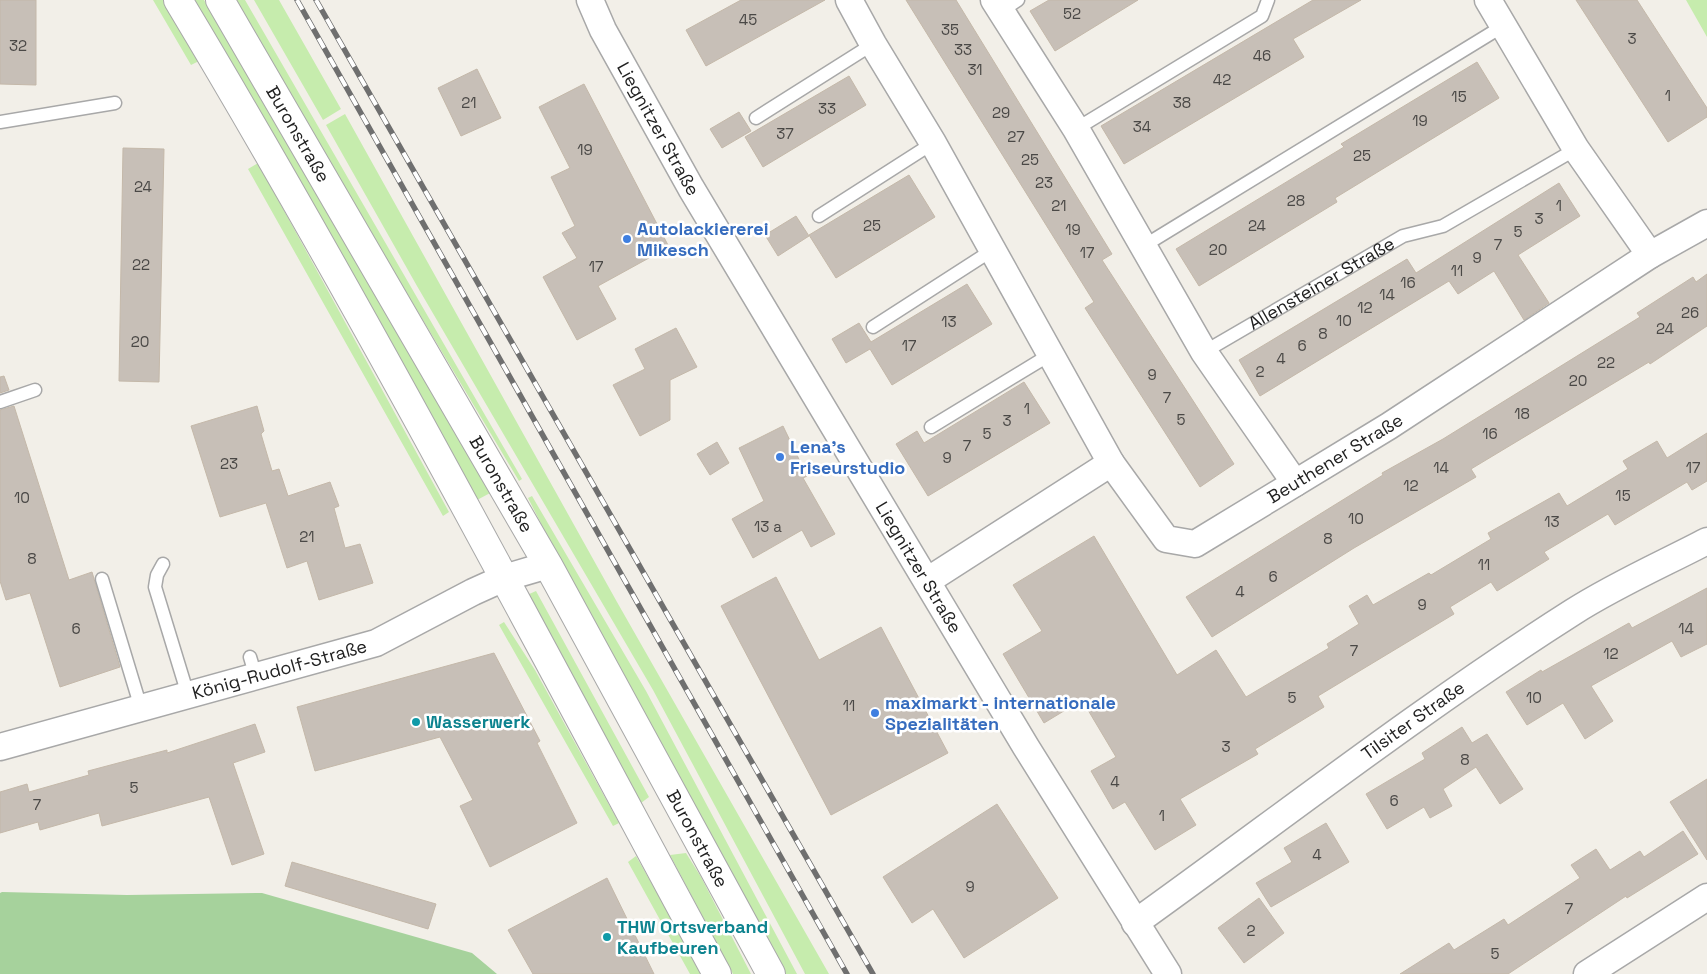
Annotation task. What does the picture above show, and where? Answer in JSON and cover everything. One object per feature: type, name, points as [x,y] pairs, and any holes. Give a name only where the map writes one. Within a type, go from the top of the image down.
[{"type":"street","name":"Buronstraße","points":[[178,0],[254,125],[504,578],[717,974]]},
{"type":"street","name":"Buronstraße","points":[[220,0],[548,565],[771,974]]},
{"type":"street","name":"Liegnitzer Straße","points":[[590,0],[603,30],[690,188],[1134,923],[1168,974]]},
{"type":"street","name":"Beuthener Straße","points":[[849,0],[873,44],[933,143],[991,251],[1052,354],[1111,463],[1166,538],[1196,544],[1389,426],[1650,255],[1707,223]]},
{"type":"street","points":[[1488,0],[1576,148],[1650,255]]},
{"type":"street","points":[[1004,4],[1204,352],[1295,483]]},
{"type":"street","points":[[927,581],[1111,463]]},
{"type":"street","name":"Tilsiter Straße","points":[[1134,923],[1431,707],[1575,610],[1707,540]]},
{"type":"street","name":"König-Rudolf-Straße","points":[[1,745],[188,695],[253,667],[376,643],[473,592],[504,578],[548,565]]},
{"type":"street","points":[[1587,974],[1707,897]]},
{"type":"lane","points":[[1076,129],[1262,16],[1268,0]]},
{"type":"lane","points":[[1142,247],[1503,26]]},
{"type":"lane","points":[[756,118],[873,44]]},
{"type":"lane","points":[[0,122],[115,104]]},
{"type":"lane","points":[[819,216],[933,143]]},
{"type":"lane","name":"Allensteiner Straße","points":[[1204,352],[1403,236],[1443,226],[1576,148]]},
{"type":"lane","points":[[873,327],[991,251]]},
{"type":"lane","points":[[931,427],[1052,354]]},
{"type":"lane","points":[[0,402],[35,390]]},
{"type":"lane","points":[[163,564],[157,575],[155,587],[188,695]]},
{"type":"lane","points":[[102,579],[141,708]]},
{"type":"green space","points":[[153,0],[165,0],[201,60],[191,65]]},
{"type":"green space","points":[[190,0],[204,0],[492,492],[477,500]]},
{"type":"green space","points":[[232,0],[245,0],[522,479],[519,481]]},
{"type":"green space","points":[[254,0],[279,0],[341,109],[323,120]]},
{"type":"green space","points":[[1686,0],[1707,0],[1707,37]]},
{"type":"green space","points":[[345,114],[617,602],[829,974],[805,974],[653,690],[417,286],[326,125]]},
{"type":"green space","points":[[258,163],[449,512],[443,516],[248,169]]},
{"type":"green space","points":[[532,496],[646,691],[797,974],[785,974],[561,563],[528,498]]},
{"type":"green space","points":[[536,591],[649,797],[641,803],[527,595]]},
{"type":"green space","points":[[504,622],[535,670],[619,823],[613,826],[499,625]]},
{"type":"green space","points":[[686,853],[701,877],[751,974],[733,974],[670,855]]},
{"type":"green space","points":[[636,856],[703,974],[690,974],[628,862]]},
{"type":"green space","points":[[0,893],[127,895],[262,893],[472,953],[497,974],[0,974]]},
{"type":"building","points":[[0,0],[36,0],[36,85],[0,84]]},
{"type":"building","points":[[741,0],[825,0],[706,66],[686,30]]},
{"type":"building","points":[[906,0],[956,0],[1112,254],[1102,260],[1234,464],[1200,487],[1085,308],[1094,302]]},
{"type":"building","points":[[1049,0],[1138,0],[1055,51],[1030,11]]},
{"type":"building","points":[[1313,0],[1361,0],[1293,39],[1304,57],[1124,164],[1101,126]]},
{"type":"building","points":[[1576,0],[1637,0],[1707,108],[1707,117],[1668,142]]},
{"type":"building","points":[[1477,62],[1499,98],[1335,198],[1337,202],[1199,286],[1176,249],[1344,147],[1341,144]]},
{"type":"building","points":[[477,69],[501,118],[461,136],[438,88]]},
{"type":"building","points":[[849,76],[866,105],[763,167],[745,137]]},
{"type":"building","points":[[584,84],[669,247],[598,286],[616,319],[577,340],[543,277],[577,258],[562,233],[575,226],[551,177],[570,168],[539,107]]},
{"type":"building","points":[[739,112],[751,131],[722,148],[710,129]]},
{"type":"building","points":[[123,148],[164,149],[159,382],[119,381]]},
{"type":"building","points":[[909,175],[935,217],[836,278],[809,235]]},
{"type":"building","points":[[1559,183],[1580,216],[1518,255],[1549,303],[1524,320],[1494,271],[1458,294],[1449,281],[1260,396],[1239,360],[1407,259],[1416,273]]},
{"type":"building","points":[[796,216],[809,236],[778,256],[765,235]]},
{"type":"building","points":[[1707,274],[1707,326],[1650,364],[1649,362],[1471,469],[1476,477],[1354,548],[1212,637],[1186,597],[1383,475],[1382,473],[1443,439],[1640,317],[1637,313],[1693,277],[1696,282]]},
{"type":"building","points":[[967,284],[992,324],[892,385],[870,349],[846,363],[832,339],[859,323],[871,342]]},
{"type":"building","points":[[676,328],[697,367],[670,380],[670,420],[640,436],[613,385],[645,369],[635,349]]},
{"type":"building","points":[[4,376],[9,390],[0,393],[0,377]]},
{"type":"building","points":[[1024,382],[1050,423],[928,496],[896,444],[917,431],[924,443]]},
{"type":"building","points":[[14,406],[69,580],[92,572],[120,667],[60,687],[30,593],[6,600],[0,581],[0,410]]},
{"type":"building","points":[[257,406],[264,431],[261,434],[272,471],[279,469],[288,496],[330,482],[339,506],[334,508],[345,548],[360,544],[373,583],[319,600],[307,561],[287,568],[266,503],[220,517],[191,426]]},
{"type":"building","points":[[783,426],[807,476],[803,478],[835,534],[811,547],[802,530],[753,558],[732,519],[764,501],[739,448]]},
{"type":"building","points":[[1707,433],[1707,481],[1692,490],[1687,482],[1615,525],[1608,514],[1544,552],[1549,559],[1497,591],[1491,582],[1450,607],[1454,614],[1318,696],[1324,707],[1255,749],[1258,754],[1180,799],[1196,825],[1155,850],[1125,802],[1113,809],[1091,771],[1116,757],[1082,700],[1044,723],[1003,654],[1042,631],[1013,585],[1094,536],[1177,675],[1216,650],[1246,697],[1329,648],[1327,644],[1359,624],[1349,606],[1367,595],[1373,605],[1429,573],[1431,575],[1491,539],[1488,533],[1559,493],[1567,506],[1628,469],[1623,461],[1657,441],[1667,458]]},
{"type":"building","points":[[717,442],[729,463],[710,475],[697,454]]},
{"type":"building","points":[[776,577],[819,660],[881,627],[948,753],[831,815],[721,606]]},
{"type":"building","points":[[1707,588],[1707,644],[1681,657],[1672,641],[1591,686],[1613,721],[1585,739],[1563,703],[1527,725],[1506,692],[1541,670],[1542,672],[1629,623],[1632,628]]},
{"type":"building","name":"Wasserwerk","points":[[494,653],[540,741],[537,743],[577,823],[490,867],[460,806],[473,800],[440,737],[315,771],[297,707]]},
{"type":"building","points":[[255,724],[265,752],[233,763],[264,854],[232,865],[209,797],[102,826],[99,813],[40,830],[38,822],[0,833],[0,792],[27,784],[29,792],[89,775],[88,771],[167,750],[167,753]]},
{"type":"building","points":[[1462,727],[1472,743],[1487,734],[1523,789],[1500,804],[1476,767],[1443,789],[1452,806],[1430,818],[1424,807],[1387,829],[1366,794],[1425,759],[1422,753]]},
{"type":"building","points":[[1707,779],[1707,860],[1670,802]]},
{"type":"building","points":[[997,804],[1058,898],[964,958],[933,909],[912,923],[883,877]]},
{"type":"building","points":[[1326,823],[1349,862],[1271,907],[1256,883],[1292,862],[1284,848]]},
{"type":"building","points":[[1683,831],[1698,854],[1627,898],[1626,896],[1508,974],[1400,974],[1449,943],[1454,950],[1504,919],[1508,925],[1580,878],[1571,865],[1596,849],[1610,870],[1640,851],[1644,857]]},
{"type":"building","points":[[292,862],[436,904],[428,929],[285,886]]},
{"type":"building","points":[[607,878],[654,974],[533,974],[508,930]]},
{"type":"building","points":[[1259,898],[1284,933],[1244,963],[1218,928]]},
{"type":"railway","points":[[297,0],[847,974]]},
{"type":"railway","points":[[316,0],[873,974]]},
{"type":"place","name":"Autolackiererei Mikesch","points":[[627,239]]},
{"type":"place","name":"Lena's Friseurstudio","points":[[780,457]]},
{"type":"place","name":"maximarkt - internationale Spezialitäten","points":[[875,713]]},
{"type":"place","name":"Wasserwerk","points":[[416,722]]},
{"type":"place","name":"THW Ortsverband Kaufbeuren","points":[[607,937]]}]
